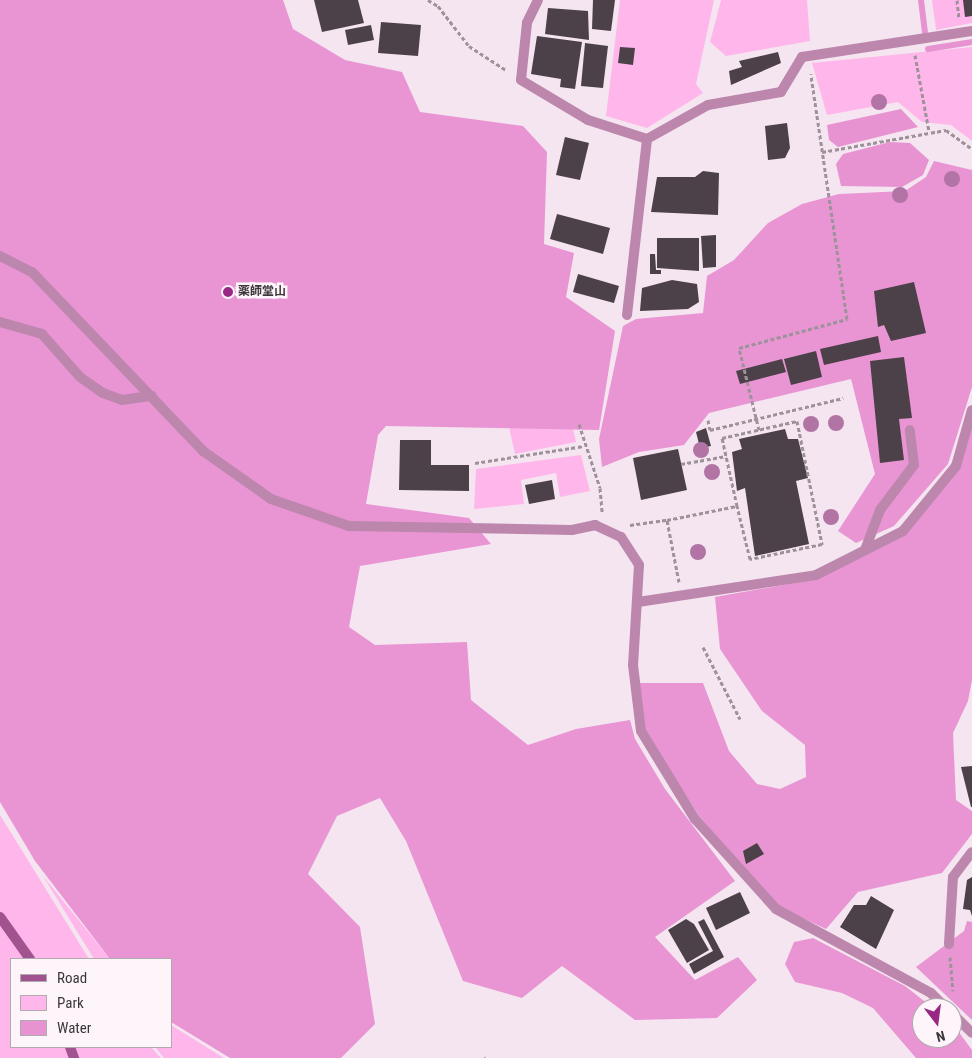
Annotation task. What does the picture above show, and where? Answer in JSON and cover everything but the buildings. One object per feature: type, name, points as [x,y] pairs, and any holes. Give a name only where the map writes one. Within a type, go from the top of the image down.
[{"type":"street","points":[[538,0],[527,23],[521,80],[588,120],[647,139],[708,105],[782,92],[802,57],[972,31]]},
{"type":"street","points":[[627,315],[647,139]]},
{"type":"street","points":[[0,256],[32,272],[60,297],[203,451],[271,500],[311,516],[349,526],[572,530],[595,525],[621,537],[639,565],[633,666],[641,731],[695,819],[776,909],[931,993],[936,998]]},
{"type":"street","points":[[0,322],[42,334],[80,377],[103,393],[122,400],[152,396]]},
{"type":"street","points":[[638,602],[683,597],[816,575],[903,531],[956,466],[972,410]]},
{"type":"street","points":[[865,550],[880,510],[914,465],[910,430]]},
{"type":"street","points":[[949,944],[953,877],[972,852]]},
{"type":"street","points":[[0,917],[29,958]]},
{"type":"street","points":[[962,1024],[972,1033]]},
{"type":"path","points":[[428,0],[438,6],[469,46],[521,80]]},
{"type":"path","points":[[912,40],[929,131]]},
{"type":"path","points":[[759,430],[740,348],[847,319],[808,56]]},
{"type":"path","points":[[822,152],[929,131],[946,130],[972,149]]},
{"type":"path","points":[[708,420],[710,430],[843,398]]},
{"type":"path","points":[[796,421],[822,544],[750,559],[726,456],[722,438],[796,421]]},
{"type":"path","points":[[578,424],[600,488],[604,529],[667,520],[737,506]]},
{"type":"path","points":[[475,463],[584,446]]},
{"type":"path","points":[[681,464],[726,456]]},
{"type":"path","points":[[667,520],[683,597]]},
{"type":"path","points":[[703,647],[740,719]]},
{"type":"path","points":[[949,944],[952,998]]},
{"type":"green space","points":[[620,0],[714,0],[696,84],[703,93],[647,128],[606,116]]},
{"type":"green space","points":[[721,0],[807,0],[810,41],[726,56],[710,42]]},
{"type":"green space","points":[[932,0],[972,0],[972,23],[936,30]]},
{"type":"green space","points":[[972,47],[972,141],[951,125],[922,122],[898,102],[827,115],[812,63]]},
{"type":"green space","points":[[569,411],[576,442],[515,454],[507,418]]},
{"type":"green space","points":[[581,455],[590,491],[560,497],[556,473],[521,480],[524,504],[474,509],[476,469]]},
{"type":"green space","points":[[0,815],[88,958],[10,958],[10,1048],[152,1048],[161,1058],[0,1058]]},
{"type":"green space","points":[[43,876],[109,958],[93,958]]},
{"type":"green space","points":[[172,1026],[224,1058],[164,1058],[156,1048],[172,1048]]},
{"type":"shaded area","points":[[0,0],[283,0],[293,29],[345,60],[402,72],[420,112],[523,126],[547,152],[544,244],[574,253],[566,297],[615,331],[599,430],[386,426],[378,435],[366,504],[469,518],[491,544],[360,566],[349,627],[375,645],[467,642],[471,700],[528,745],[576,729],[630,720],[635,739],[665,789],[735,881],[655,937],[695,980],[738,957],[757,980],[717,1018],[635,1020],[562,966],[522,998],[463,981],[406,841],[380,798],[337,816],[308,874],[360,927],[375,1024],[341,1058],[230,1058],[172,1023],[172,958],[109,958],[35,861],[0,802]]},
{"type":"shaded area","points":[[934,161],[972,170],[972,387],[948,464],[894,526],[856,543],[838,531],[875,474],[851,379],[709,413],[684,445],[639,452],[602,467],[599,439],[623,326],[636,319],[703,313],[707,276],[734,260],[768,223],[802,204],[839,194],[905,191],[926,177]]},
{"type":"shaded area","points":[[972,422],[972,680],[968,701],[953,733],[956,800],[972,811],[972,834],[942,873],[858,892],[826,929],[777,906],[700,817],[644,730],[639,683],[703,683],[729,751],[757,784],[780,789],[806,777],[805,745],[762,711],[720,649],[715,597],[817,579],[905,535],[959,467]]},
{"type":"shaded area","points":[[967,921],[972,922],[972,1020],[962,1011],[962,998],[949,998],[916,967],[964,931]]},
{"type":"shaded area","points":[[813,938],[905,986],[920,998],[912,998],[912,1048],[962,1048],[962,1036],[972,1050],[972,1058],[916,1058],[873,1008],[842,993],[795,982],[785,964],[794,942]]},
{"type":"water","points":[[901,109],[918,127],[838,147],[829,140],[827,125]]},
{"type":"water","points":[[890,142],[910,143],[929,160],[923,175],[902,187],[841,186],[836,164],[843,154]]},
{"type":"waterway","points":[[921,0],[925,32]]},
{"type":"waterway","points":[[928,49],[972,42]]},
{"type":"place","name":"薬師堂山","points":[[228,292]]}]
